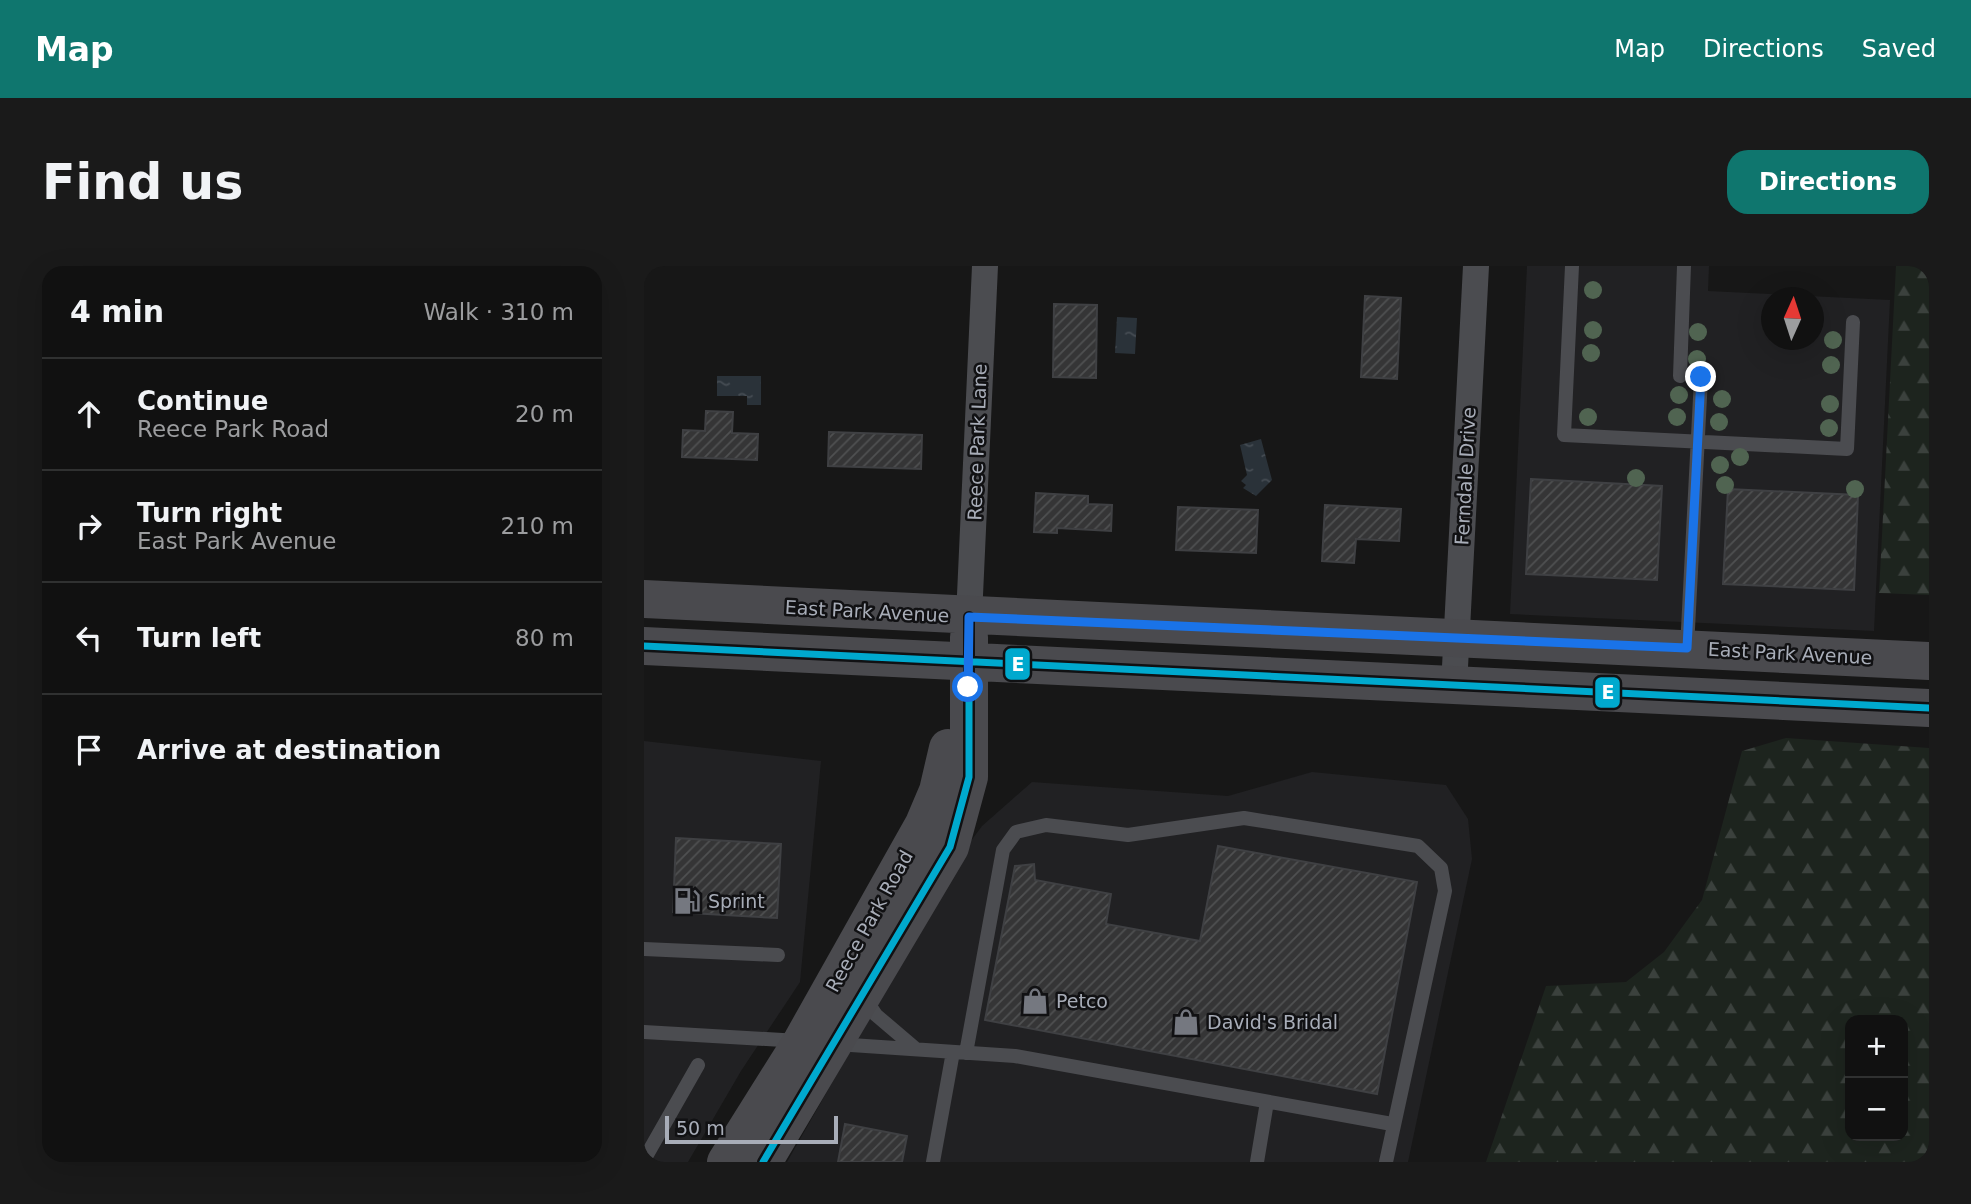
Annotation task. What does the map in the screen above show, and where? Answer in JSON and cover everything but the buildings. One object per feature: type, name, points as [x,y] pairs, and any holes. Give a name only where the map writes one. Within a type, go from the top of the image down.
[{"type":"main road","name":"East Park Avenue","points":[[644,599],[969,617],[1929,661]]},
{"type":"main road","name":"Reece Park Road","points":[[726,1162],[818,1042],[862,995],[950,847],[969,777],[969,617]]},
{"type":"main road","points":[[644,646],[1929,708]]},
{"type":"main road","name":"Reece Park Road","points":[[763,1162],[938,791],[968,661]]},
{"type":"street","name":"Reece Park Lane","points":[[969,617],[985,266]]},
{"type":"street","name":"Ferndale Drive","points":[[1454,686],[1476,266]]},
{"type":"lane","points":[[1572,266],[1563,435],[1847,449],[1853,322]]},
{"type":"lane","points":[[1680,376],[1684,266]]},
{"type":"lane","points":[[1687,648],[1701,377]]},
{"type":"lane","points":[[933,1162],[960,1053],[1003,850],[1016,832],[1046,825],[1128,835],[1244,818],[1418,846],[1441,868],[1445,891],[1392,1124],[1386,1162]]},
{"type":"lane","points":[[644,948],[778,955]]},
{"type":"lane","points":[[862,995],[876,1015],[916,1049]]},
{"type":"lane","points":[[644,1032],[1015,1056],[1392,1124]]},
{"type":"lane","points":[[644,1160],[698,1065]]},
{"type":"lane","points":[[1257,1162],[1267,1102]]},
{"type":"shaded area","points":[[1527,266],[1709,266],[1708,291],[1761,294],[1761,350],[1824,350],[1824,297],[1890,300],[1874,631],[1510,614]]},
{"type":"shaded area","points":[[644,741],[821,761],[800,982],[741,1071],[688,1162],[644,1162]]},
{"type":"shaded area","points":[[1312,772],[1446,785],[1468,819],[1472,859],[1408,1162],[787,1162],[965,849],[982,826],[1032,782],[1228,796]]},
{"type":"green space","points":[[1896,266],[1929,266],[1929,595],[1879,593]]},
{"type":"green space","points":[[1786,738],[1929,748],[1929,1162],[1486,1162],[1546,986],[1626,982],[1664,952],[1702,900],[1742,751]]},
{"type":"water","points":[[1117,317],[1137,318],[1135,354],[1115,353]]},
{"type":"water","points":[[717,376],[761,376],[761,405],[747,405],[747,396],[717,396]]},
{"type":"water","points":[[1261,439],[1272,480],[1256,496],[1243,488],[1246,485],[1241,481],[1247,475],[1240,445]]},
{"type":"transit line","name":"E","points":[[763,1162],[950,847],[969,777],[969,617]]},
{"type":"transit line","name":"E","points":[[644,646],[1929,708]]},
{"type":"place","name":"Sprint","points":[[687,901]]},
{"type":"place","name":"Petco","points":[[1035,1001]]},
{"type":"place","name":"David's Bridal","points":[[1186,1022]]},
{"type":"route","points":[[968,687],[969,617],[1687,648],[1701,377]]}]
